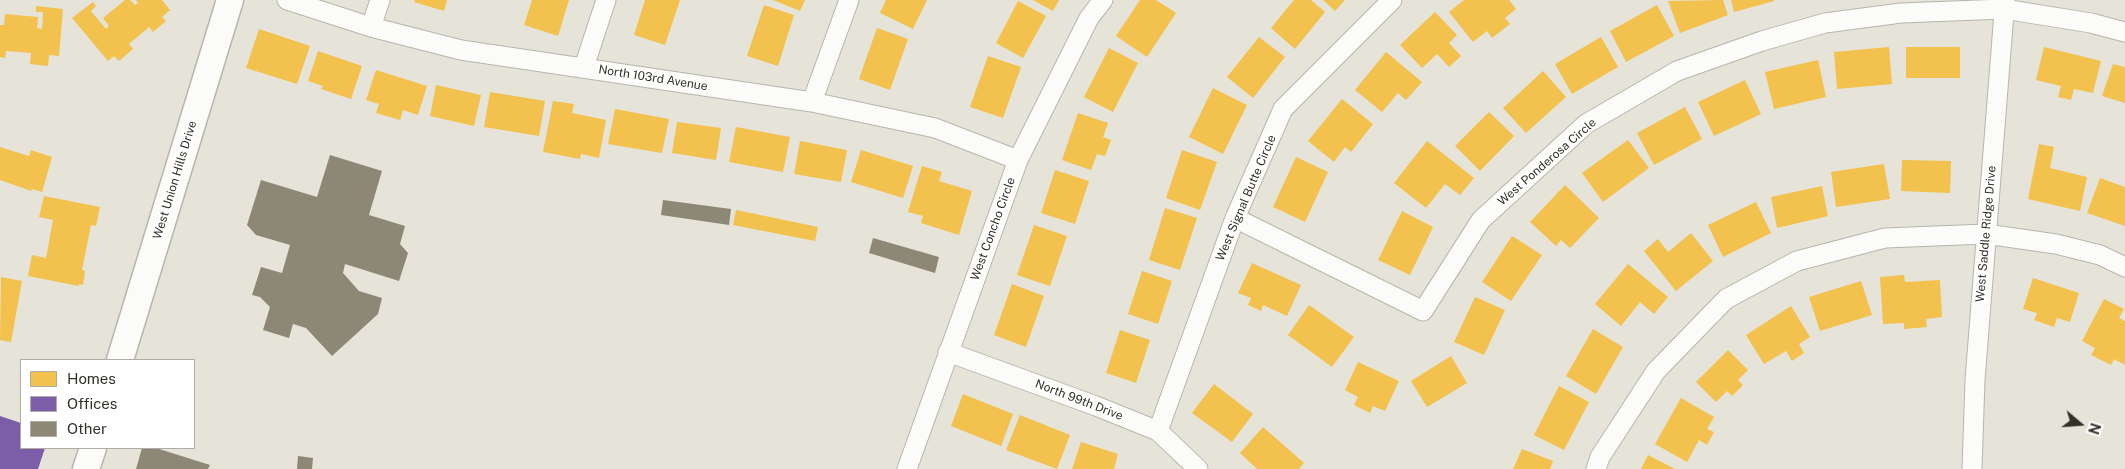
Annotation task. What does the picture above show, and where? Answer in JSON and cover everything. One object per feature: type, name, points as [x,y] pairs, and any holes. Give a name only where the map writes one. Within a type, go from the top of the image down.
[{"type":"main road","name":"West Union Hills Drive","points":[[120,359],[230,0]]},
{"type":"main road","points":[[86,469],[93,449]]},
{"type":"street","name":"North 103rd Avenue","points":[[287,0],[372,27],[462,50],[812,102],[935,128],[1018,160]]},
{"type":"street","points":[[372,27],[380,0]]},
{"type":"street","points":[[584,67],[606,0]]},
{"type":"street","points":[[812,102],[848,0]]},
{"type":"street","name":"West Concho Circle","points":[[906,469],[1018,160],[1089,18],[1103,0]]},
{"type":"street","name":"West Signal Butte Circle","points":[[1158,431],[1235,218],[1283,109],[1392,0]]},
{"type":"street","points":[[2005,4],[2125,32]]},
{"type":"street","name":"West Ponderosa Circle","points":[[1235,218],[1423,311],[1481,220],[1586,124],[1677,71],[1762,41],[1825,23],[1901,13],[2005,4]]},
{"type":"street","name":"West Saddle Ridge Drive","points":[[1972,469],[1974,380],[2005,4]]},
{"type":"street","points":[[1596,469],[1600,457],[1656,371],[1726,299],[1797,262],[1886,238],[1986,234],[2056,244],[2100,255],[2125,267]]},
{"type":"street","name":"North 99th Drive","points":[[948,352],[1096,406],[1158,431],[1198,469]]},
{"type":"building: Homes","points":[[125,0],[130,0],[135,5],[138,3],[136,0],[162,0],[170,10],[162,17],[166,21],[153,32],[149,27],[129,44],[133,49],[119,61],[114,56],[108,61],[72,18],[93,2],[96,6],[91,11],[106,29],[109,26],[103,18]]},
{"type":"building: Homes","points":[[415,0],[447,0],[444,11],[414,2]]},
{"type":"building: Homes","points":[[532,0],[569,0],[558,36],[524,25]]},
{"type":"building: Homes","points":[[645,0],[680,0],[665,45],[634,35]]},
{"type":"building: Homes","points":[[773,0],[805,0],[800,11]]},
{"type":"building: Homes","points":[[886,0],[927,0],[913,29],[880,13]]},
{"type":"building: Homes","points":[[1033,0],[1059,0],[1053,11]]},
{"type":"building: Homes","points":[[1140,0],[1156,0],[1176,13],[1147,57],[1116,36]]},
{"type":"building: Homes","points":[[1294,0],[1311,0],[1325,12],[1295,49],[1271,28]]},
{"type":"building: Homes","points":[[1323,0],[1345,0],[1335,11]]},
{"type":"building: Homes","points":[[1464,0],[1509,0],[1516,9],[1505,18],[1510,24],[1492,38],[1487,31],[1473,42],[1449,12]]},
{"type":"building: Homes","points":[[1723,0],[1728,15],[1680,33],[1668,1]]},
{"type":"building: Homes","points":[[1731,0],[1774,0],[1774,1],[1734,12]]},
{"type":"building: Homes","points":[[1018,1],[1046,16],[1023,58],[996,43]]},
{"type":"building: Homes","points":[[764,5],[794,15],[778,66],[747,56]]},
{"type":"building: Homes","points":[[1657,5],[1674,36],[1626,62],[1610,31]]},
{"type":"building: Homes","points":[[36,6],[63,9],[59,56],[49,55],[48,66],[30,64],[31,53],[6,51],[5,58],[0,57],[0,25],[4,25],[5,14],[38,17],[37,28],[42,29],[43,12],[36,12]]},
{"type":"building: Homes","points":[[1435,12],[1457,35],[1449,43],[1461,56],[1449,67],[1437,54],[1422,68],[1400,45]]},
{"type":"building: Homes","points":[[877,28],[908,39],[890,90],[859,79]]},
{"type":"building: Homes","points":[[259,29],[310,46],[297,84],[246,68]]},
{"type":"building: Homes","points":[[1259,37],[1285,57],[1253,98],[1227,77]]},
{"type":"building: Homes","points":[[1601,37],[1618,67],[1572,94],[1555,64]]},
{"type":"building: Homes","points":[[1889,47],[1892,84],[1837,89],[1834,52]]},
{"type":"building: Homes","points":[[1906,47],[1960,47],[1960,78],[1906,78]]},
{"type":"building: Homes","points":[[2044,47],[2101,61],[2093,93],[2074,89],[2071,100],[2058,97],[2061,86],[2036,80]]},
{"type":"building: Homes","points":[[1109,48],[1138,63],[1113,112],[1084,97]]},
{"type":"building: Homes","points":[[318,51],[362,66],[351,99],[321,89],[323,86],[308,81]]},
{"type":"building: Homes","points":[[1386,52],[1422,82],[1406,100],[1398,93],[1382,112],[1355,90]]},
{"type":"building: Homes","points":[[988,56],[1021,67],[1003,118],[970,107]]},
{"type":"building: Homes","points":[[1818,60],[1826,97],[1774,109],[1765,72]]},
{"type":"building: Homes","points":[[2113,64],[2125,67],[2125,103],[2102,96]]},
{"type":"building: Homes","points":[[376,70],[427,86],[418,115],[403,110],[400,120],[376,113],[379,104],[366,100]]},
{"type":"building: Homes","points":[[1543,71],[1566,97],[1526,133],[1503,108]]},
{"type":"building: Homes","points":[[1745,80],[1761,114],[1714,136],[1698,102]]},
{"type":"building: Homes","points":[[436,85],[481,95],[474,126],[430,116]]},
{"type":"building: Homes","points":[[1213,88],[1247,105],[1223,154],[1189,137]]},
{"type":"building: Homes","points":[[490,92],[545,101],[539,136],[484,127]]},
{"type":"building: Homes","points":[[1342,99],[1373,124],[1351,152],[1345,147],[1334,162],[1308,141]]},
{"type":"building: Homes","points":[[553,101],[574,104],[572,113],[606,120],[599,158],[581,154],[580,159],[543,152]]},
{"type":"building: Homes","points":[[1685,107],[1702,139],[1654,165],[1637,133]]},
{"type":"building: Homes","points":[[615,109],[669,119],[662,153],[608,144]]},
{"type":"building: Homes","points":[[1489,112],[1514,136],[1480,171],[1455,146]]},
{"type":"building: Homes","points":[[1078,113],[1108,123],[1103,137],[1111,140],[1105,156],[1097,154],[1091,170],[1062,160]]},
{"type":"building: Homes","points":[[677,122],[721,128],[716,160],[672,153]]},
{"type":"building: Homes","points":[[736,127],[790,137],[783,172],[729,162]]},
{"type":"building: Homes","points":[[1628,140],[1649,168],[1603,202],[1582,173]]},
{"type":"building: Homes","points":[[800,141],[847,150],[841,182],[794,174]]},
{"type":"building: Homes","points":[[1427,141],[1474,178],[1460,195],[1445,184],[1426,208],[1394,183]]},
{"type":"building: Homes","points":[[2039,144],[2054,147],[2050,168],[2087,177],[2080,211],[2028,199]]},
{"type":"building: Homes","points":[[0,147],[29,156],[31,150],[52,157],[42,192],[32,189],[31,191],[0,180]]},
{"type":"building: Homes","points":[[861,150],[913,166],[903,198],[851,182]]},
{"type":"building: Homes","points":[[1182,150],[1217,162],[1200,210],[1166,198]]},
{"type":"building: Homes","points":[[1296,157],[1328,172],[1305,222],[1273,207]]},
{"type":"building: Homes","points":[[1902,160],[1951,161],[1950,193],[1901,191]]},
{"type":"building: Homes","points":[[1884,164],[1890,199],[1836,207],[1831,172]]},
{"type":"building: Homes","points":[[922,166],[942,172],[939,181],[972,191],[959,235],[921,223],[923,216],[908,212]]},
{"type":"building: Homes","points":[[1055,170],[1089,181],[1075,224],[1041,213]]},
{"type":"building: Homes","points":[[2100,178],[2125,187],[2125,226],[2087,213]]},
{"type":"building: Homes","points":[[1565,185],[1599,218],[1570,248],[1561,240],[1556,246],[1530,222]]},
{"type":"building: Homes","points":[[1822,186],[1828,216],[1777,228],[1771,197]]},
{"type":"building: Homes","points":[[44,196],[100,207],[96,226],[91,225],[82,270],[85,271],[83,285],[79,284],[79,286],[28,276],[32,255],[46,258],[53,220],[39,217]]},
{"type":"building: Homes","points":[[1756,202],[1771,233],[1723,257],[1708,225]]},
{"type":"building: Homes","points":[[1165,208],[1197,218],[1180,270],[1149,260]]},
{"type":"building: Homes","points":[[736,210],[818,227],[815,241],[733,225]]},
{"type":"building: Homes","points":[[1402,211],[1433,227],[1410,275],[1378,260]]},
{"type":"building: Homes","points":[[1034,225],[1067,236],[1050,286],[1017,275]]},
{"type":"building: Homes","points":[[1691,233],[1713,261],[1676,291],[1644,251],[1658,239],[1668,252]]},
{"type":"building: Homes","points":[[1512,236],[1542,255],[1511,301],[1482,282]]},
{"type":"building: Homes","points":[[1252,263],[1301,285],[1287,316],[1263,305],[1261,311],[1248,305],[1251,298],[1238,293]]},
{"type":"building: Homes","points":[[1628,264],[1668,297],[1654,314],[1640,302],[1621,326],[1595,304]]},
{"type":"building: Homes","points":[[1142,271],[1172,281],[1158,324],[1128,314]]},
{"type":"building: Homes","points":[[1904,275],[1905,282],[1940,280],[1942,317],[1926,319],[1927,327],[1904,329],[1904,323],[1883,324],[1880,277]]},
{"type":"building: Homes","points":[[1,277],[22,281],[11,342],[0,340]]},
{"type":"building: Homes","points":[[2033,278],[2079,293],[2070,322],[2057,318],[2054,327],[2034,320],[2037,313],[2023,309]]},
{"type":"building: Homes","points":[[1861,281],[1872,315],[1820,331],[1809,297]]},
{"type":"building: Homes","points":[[1012,284],[1044,296],[1026,347],[994,335]]},
{"type":"building: Homes","points":[[1475,297],[1505,310],[1484,355],[1454,342]]},
{"type":"building: Homes","points":[[2104,299],[2124,309],[2119,318],[2125,321],[2125,365],[2114,359],[2111,365],[2091,355],[2095,348],[2082,341]]},
{"type":"building: Homes","points":[[1309,305],[1354,337],[1332,367],[1288,335]]},
{"type":"building: Homes","points":[[1791,306],[1810,337],[1799,344],[1804,353],[1792,361],[1786,351],[1764,364],[1746,335]]},
{"type":"building: Homes","points":[[1593,329],[1623,347],[1596,394],[1566,376]]},
{"type":"building: Homes","points":[[1120,330],[1150,340],[1136,383],[1106,373]]},
{"type":"building: Homes","points":[[1728,350],[1748,370],[1738,380],[1743,385],[1732,396],[1727,391],[1716,402],[1696,382]]},
{"type":"building: Homes","points":[[1451,356],[1467,383],[1427,407],[1411,381]]},
{"type":"building: Homes","points":[[1358,362],[1399,381],[1385,411],[1373,406],[1370,413],[1354,405],[1358,397],[1345,390]]},
{"type":"building: Homes","points":[[1214,384],[1253,414],[1232,442],[1192,413]]},
{"type":"building: Homes","points":[[1559,386],[1589,402],[1564,450],[1534,435]]},
{"type":"building: Homes","points":[[963,394],[1013,414],[1001,446],[951,426]]},
{"type":"building: Homes","points":[[1681,398],[1714,417],[1707,429],[1714,432],[1707,445],[1699,440],[1687,462],[1655,444]]},
{"type":"building: Homes","points":[[1020,415],[1070,435],[1057,469],[1006,450]]},
{"type":"building: Homes","points":[[1263,427],[1304,463],[1299,469],[1257,469],[1240,453]]},
{"type":"building: Homes","points":[[1081,442],[1118,454],[1114,469],[1072,469]]},
{"type":"building: Homes","points":[[1522,449],[1553,461],[1550,469],[1513,469]]},
{"type":"building: Homes","points":[[1648,455],[1675,469],[1641,469]]},
{"type":"building: Offices","points":[[0,416],[20,423],[20,449],[45,449],[38,469],[0,469]]},
{"type":"building: Other","points":[[330,155],[382,171],[369,215],[405,226],[400,244],[408,253],[399,281],[345,264],[343,273],[359,291],[382,298],[378,314],[332,356],[306,328],[293,324],[289,338],[263,330],[270,307],[260,297],[252,295],[261,267],[282,273],[290,245],[256,235],[247,225],[261,180],[317,197]]},
{"type":"building: Other","points":[[663,200],[731,209],[729,225],[661,215]]},
{"type":"building: Other","points":[[873,238],[939,257],[935,273],[869,253]]},
{"type":"building: Other","points":[[142,449],[159,449],[210,465],[208,469],[136,469]]},
{"type":"building: Other","points":[[298,456],[313,458],[312,469],[297,469]]}]
